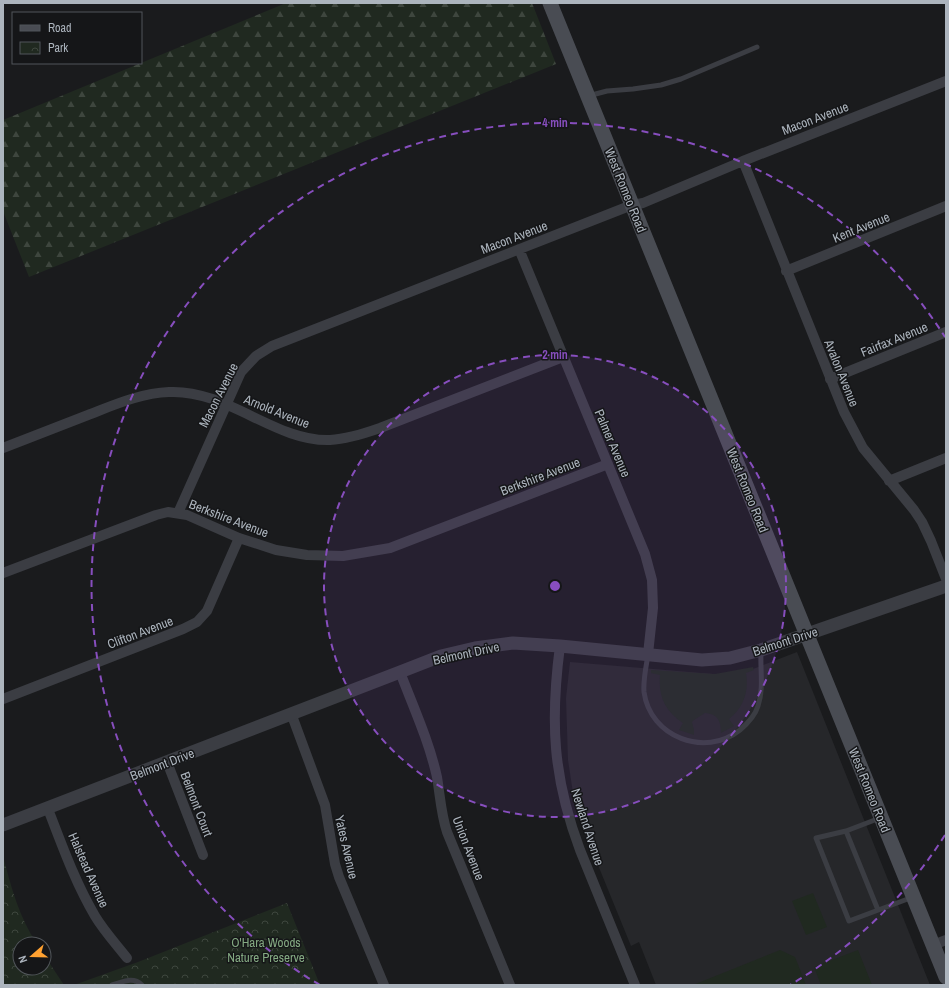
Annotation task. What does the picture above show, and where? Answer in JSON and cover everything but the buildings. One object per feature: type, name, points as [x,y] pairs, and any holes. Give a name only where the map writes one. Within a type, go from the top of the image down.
[{"type":"main road","name":"West Romeo Road","points":[[552,4],[632,205],[913,896],[941,950],[946,977]]},
{"type":"street","name":"Macon Avenue","points":[[178,513],[241,372],[256,356],[272,346],[632,205],[643,203],[743,160],[946,81]]},
{"type":"street","name":"Avalon Avenue","points":[[743,160],[786,271],[853,432],[872,460],[914,510],[922,522],[946,580]]},
{"type":"street","name":"Kent Avenue","points":[[786,271],[946,206]]},
{"type":"street","name":"Palmer Avenue","points":[[519,249],[645,554],[652,580],[653,608],[648,654]]},
{"type":"street","name":"Fairfax Avenue","points":[[830,379],[946,332]]},
{"type":"street","name":"Arnold Avenue","points":[[3,448],[136,397],[169,392],[198,394],[226,404],[298,435],[328,440],[344,439],[380,428],[563,357]]},
{"type":"street","points":[[889,481],[946,458]]},
{"type":"street","name":"Berkshire Avenue","points":[[3,573],[156,515],[168,512],[187,514],[240,538],[276,550],[307,555],[343,556],[390,548],[608,464]]},
{"type":"street","name":"Clifton Avenue","points":[[3,699],[184,629],[197,622],[207,611],[240,538]]},
{"type":"street","name":"Belmont Drive","points":[[3,825],[48,809],[291,713],[441,656],[475,648],[513,643],[560,646],[702,660],[730,658],[761,650],[946,586]]},
{"type":"street","name":"Newland Avenue","points":[[560,646],[554,706],[554,730],[557,762],[563,797],[571,828],[635,985]]},
{"type":"street","name":"Union Avenue","points":[[400,672],[428,746],[437,777],[443,819],[447,832],[510,985]]},
{"type":"street","name":"Yates Avenue","points":[[291,713],[325,805],[337,870],[384,985]]},
{"type":"street","name":"Belmont Court","points":[[167,762],[203,855]]},
{"type":"street","name":"Halstead Avenue","points":[[48,809],[81,890],[96,918],[109,937],[127,958]]},
{"type":"lane","points":[[588,96],[607,91],[661,85],[681,79],[757,47]]},
{"type":"lane","points":[[648,654],[644,692],[650,710],[661,726],[677,738],[696,743],[715,743],[733,736],[743,728],[758,707],[762,688],[760,668],[761,650]]},
{"type":"lane","points":[[881,818],[846,831],[816,838],[849,921],[913,896]]},
{"type":"lane","points":[[846,831],[878,910]]},
{"type":"lane","points":[[112,985],[135,980],[142,985]]},
{"type":"shaded area","points":[[797,652],[930,985],[656,985],[639,942],[631,946],[589,843],[573,793],[568,760],[566,698],[570,662],[725,675],[753,669]]},
{"type":"green space","points":[[286,3],[532,3],[556,64],[29,277],[3,211],[3,120],[138,64],[142,64],[142,63]]},
{"type":"green space","points":[[753,667],[754,670],[746,673],[747,686],[742,704],[729,719],[734,726],[721,733],[718,719],[713,715],[705,713],[692,722],[694,735],[679,730],[683,723],[667,708],[664,702],[660,690],[660,675],[651,673],[651,670],[715,674]]},
{"type":"green space","points":[[3,856],[20,912],[32,936],[12,936],[12,976],[52,976],[52,967],[64,985],[3,985]]},
{"type":"green space","points":[[813,893],[827,927],[806,935],[792,901]]},
{"type":"green space","name":"O'Hara Woods Nature Preserve","points":[[287,903],[320,985],[74,985],[138,962]]},
{"type":"green space","points":[[780,950],[795,957],[806,985],[693,985]]},
{"type":"green space","points":[[858,950],[872,985],[821,985],[814,967]]}]
